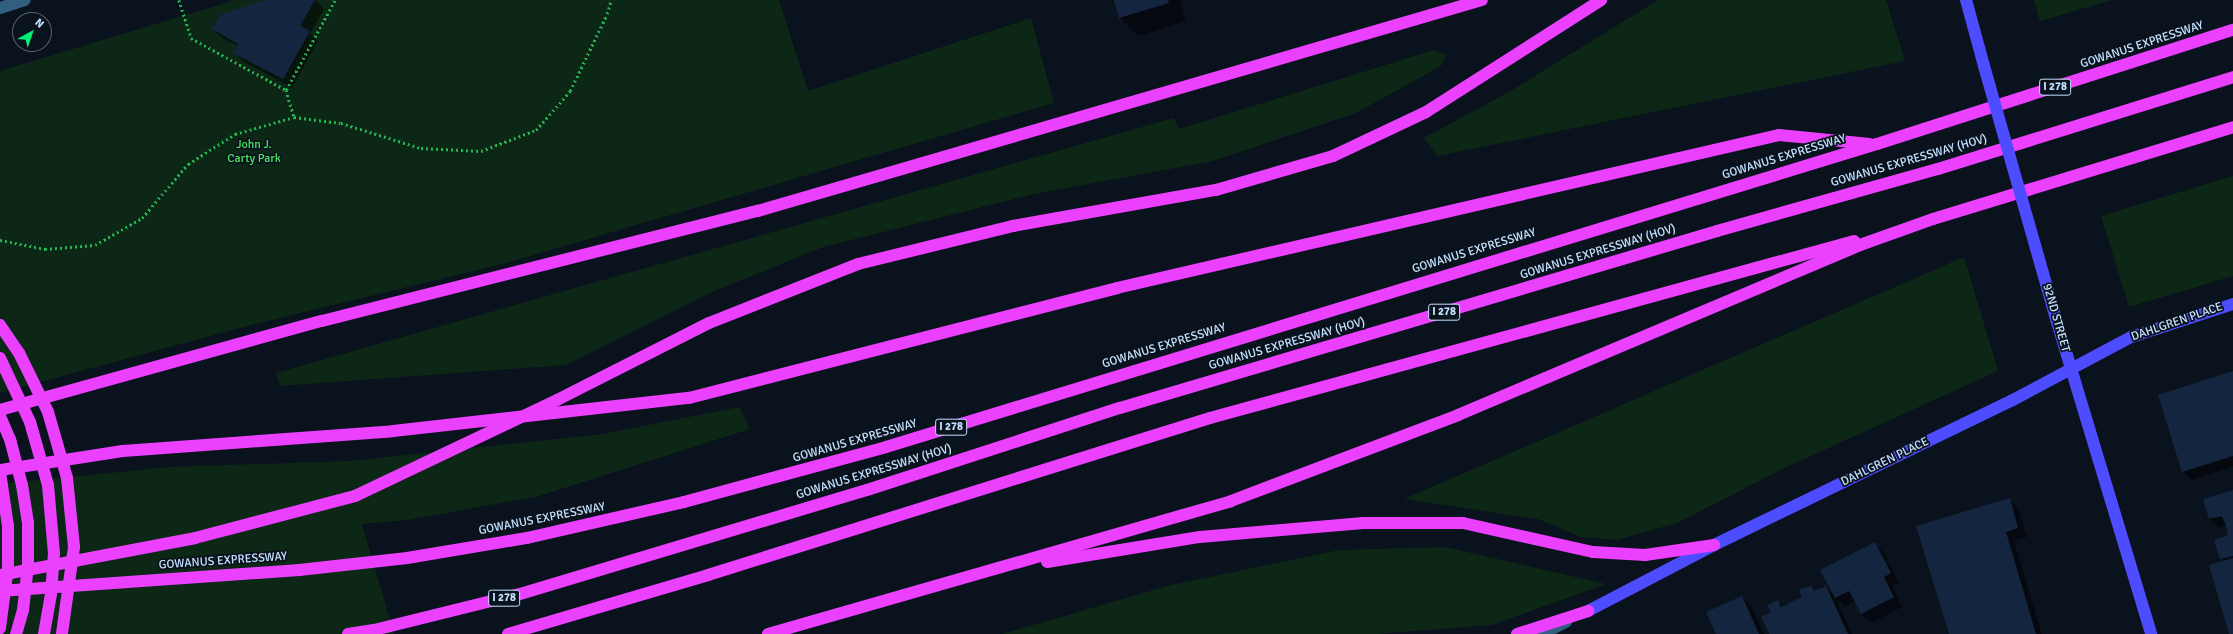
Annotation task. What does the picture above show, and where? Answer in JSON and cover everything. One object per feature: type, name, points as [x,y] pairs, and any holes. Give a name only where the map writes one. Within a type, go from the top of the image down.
[{"type":"highway","points":[[0,410],[322,321],[758,211],[1482,0]]},
{"type":"highway","points":[[0,575],[195,538],[355,496],[557,400],[709,323],[858,264],[1013,226],[1216,190],[1333,156],[1426,112],[1601,0]]},
{"type":"highway","name":"GOWANUS EXPRESSWAY","points":[[0,591],[299,570],[408,558],[527,538],[608,521],[787,476],[886,447],[1877,144],[2233,30]]},
{"type":"highway","name":"GOWANUS EXPRESSWAY (HOV)","points":[[348,634],[374,630],[520,594],[867,490],[1120,408],[1717,231],[1938,169],[2233,77]]},
{"type":"highway","points":[[768,634],[996,571],[1231,501],[1458,415],[1860,245],[1933,220],[2233,127]]},
{"type":"highway","name":"GOWANUS EXPRESSWAY","points":[[0,471],[123,451],[393,431],[689,398],[1117,288],[1780,135],[1877,144]]},
{"type":"highway","points":[[508,634],[708,575],[1210,418],[1933,220]]},
{"type":"highway","points":[[0,325],[19,353],[45,405],[67,478],[74,547],[62,634]]},
{"type":"highway","points":[[0,358],[30,422],[48,486],[54,554],[51,594],[44,634]]},
{"type":"highway","points":[[0,416],[10,439],[22,485],[28,524],[28,565],[16,634]]},
{"type":"highway","points":[[0,471],[8,526],[8,560],[5,609],[0,628]]},
{"type":"highway","points":[[996,571],[1200,538],[1363,523],[1463,523],[1593,552],[1645,555],[1714,545]]},
{"type":"highway","points":[[1517,634],[1588,611]]},
{"type":"main road","name":"92ND STREET","points":[[1966,0],[2070,369],[2151,634]]},
{"type":"main road","name":"DAHLGREN PLACE","points":[[1588,611],[1714,545],[2012,401],[2131,337],[2233,304]]},
{"type":"street","points":[[0,8],[25,0]]},
{"type":"street","name":"DAHLGREN PLACE","points":[[1542,634],[1588,611]]},
{"type":"path","points":[[179,0],[191,38],[286,90],[294,117]]},
{"type":"path","points":[[286,90],[335,0]]},
{"type":"path","points":[[0,240],[45,249],[95,245],[142,218],[188,164],[235,134],[294,117],[341,123],[421,148],[481,151],[536,130],[570,91],[607,14],[611,0]]},
{"type":"green space","name":"John J. Carty Park","points":[[235,0],[779,0],[808,91],[1031,18],[1054,103],[506,263],[251,325],[0,393],[0,71]]},
{"type":"green space","points":[[1658,0],[1886,0],[1905,61],[1437,156],[1424,138],[1514,89]]},
{"type":"green space","points":[[2034,0],[2112,0],[2040,21]]},
{"type":"green space","points":[[1434,50],[1446,55],[1441,66],[1356,113],[1213,161],[1034,194],[823,247],[712,292],[566,365],[280,386],[276,373],[1174,118],[1179,129]]},
{"type":"green space","points":[[2233,176],[2233,276],[2129,307],[2101,216]]},
{"type":"green space","points":[[1964,257],[1998,371],[1789,466],[1677,523],[1617,540],[1581,537],[1538,519],[1404,499]]},
{"type":"green space","points":[[739,407],[750,429],[539,496],[408,520],[362,524],[394,634],[0,634],[0,484],[169,467],[350,461],[603,434]]},
{"type":"green space","points":[[1445,547],[1606,584],[1492,625],[1377,634],[1002,634],[1171,585],[1339,550]]},
{"type":"building","points":[[264,0],[315,0],[300,26],[310,31],[283,79],[233,53],[238,44],[212,29],[220,15]]},
{"type":"building","points":[[1114,0],[1168,0],[1169,3],[1119,18]]},
{"type":"building","points":[[2233,371],[2233,456],[2182,472],[2158,395]]},
{"type":"building","points":[[2233,490],[2233,556],[2220,559],[2214,540],[2228,535],[2225,523],[2222,516],[2209,519],[2203,499]]},
{"type":"building","points":[[2010,498],[2018,528],[2006,532],[2036,634],[1949,634],[1916,526]]},
{"type":"building","points":[[1875,542],[1891,573],[1884,577],[1894,597],[1861,614],[1849,591],[1835,598],[1820,570]]},
{"type":"building","points":[[2233,558],[2233,634],[2229,634],[2209,565]]},
{"type":"building","points":[[1811,586],[1814,591],[1826,586],[1848,634],[1769,634],[1761,617],[1771,612],[1767,605],[1778,600],[1781,607],[1802,597],[1799,590]]},
{"type":"building","points":[[1742,596],[1759,634],[1716,634],[1706,612]]}]
